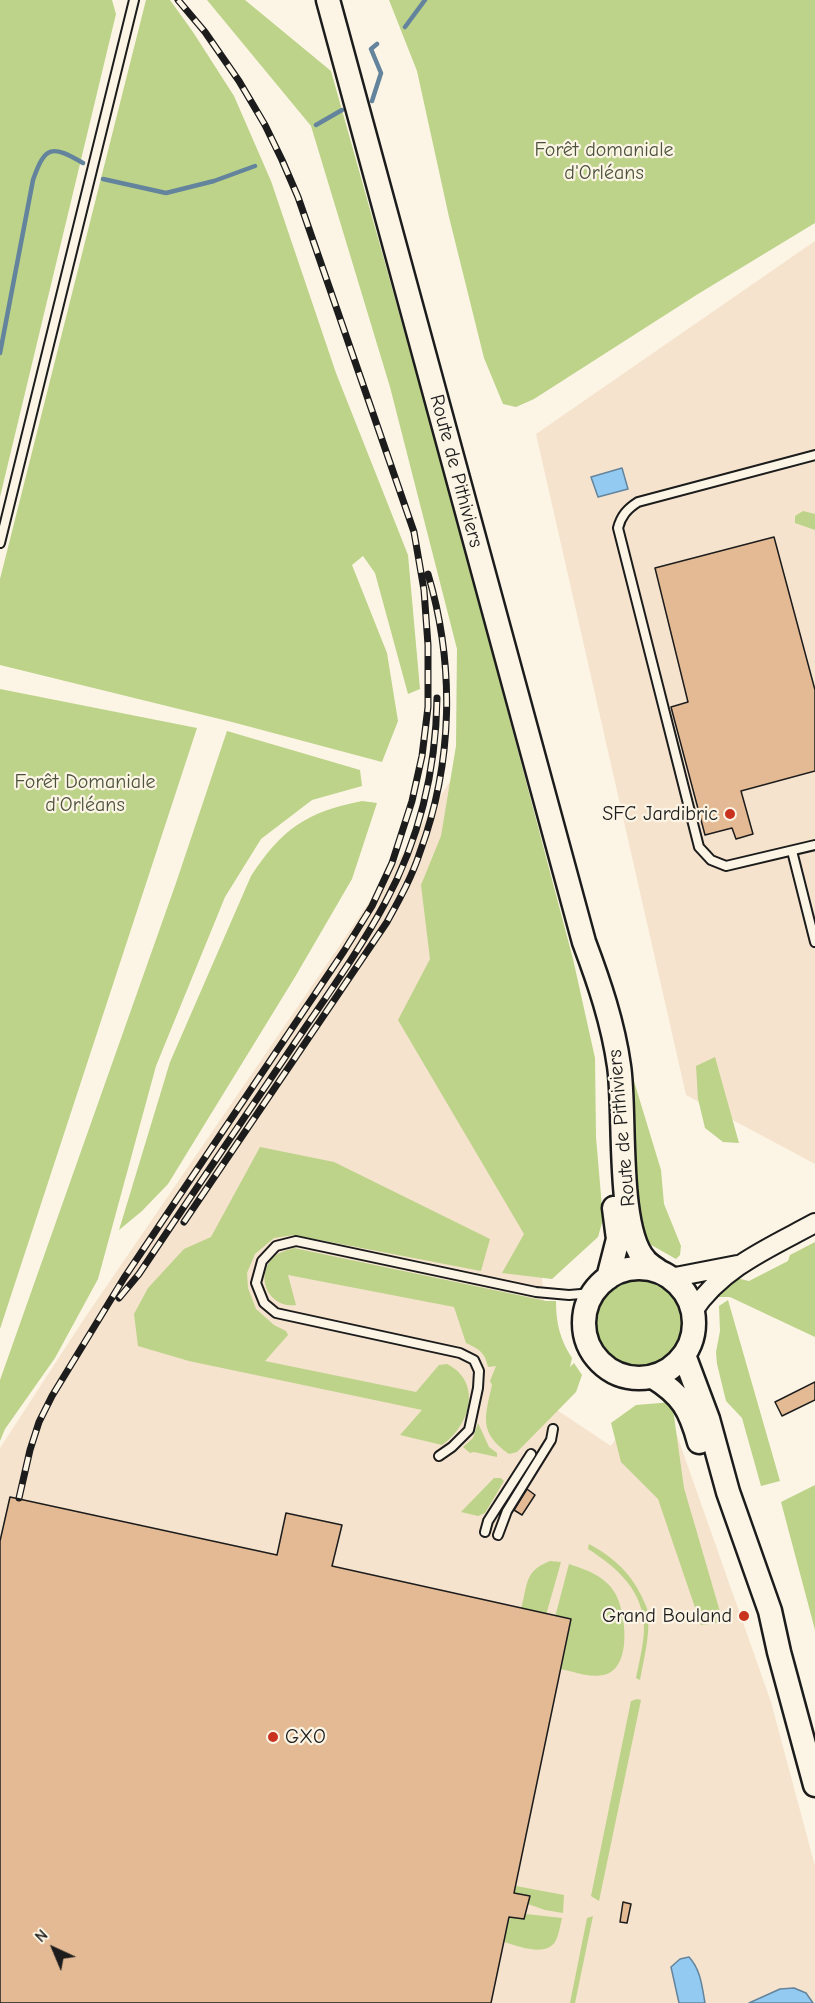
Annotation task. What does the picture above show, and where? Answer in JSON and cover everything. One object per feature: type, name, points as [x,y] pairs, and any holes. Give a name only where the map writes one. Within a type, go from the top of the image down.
[{"type":"main road","name":"Route de Pithiviers","points":[[328,0],[584,942],[599,984],[619,1067],[624,1166],[633,1236],[645,1260],[665,1275]]},
{"type":"main road","name":"Route de Pithiviers","points":[[584,942],[604,1067],[608,1166],[618,1239],[601,1285]]},
{"type":"main road","points":[[633,1268],[647,1269],[665,1275],[685,1292],[693,1311],[693,1334],[684,1355],[665,1372],[653,1377],[620,1376],[600,1362],[592,1353],[584,1323],[588,1302],[601,1285],[620,1271],[633,1268]]},
{"type":"main road","points":[[684,1355],[708,1419],[728,1492],[770,1611],[815,1785]]},
{"type":"main road","points":[[653,1377],[671,1389],[688,1408],[724,1526],[759,1614],[779,1652]]},
{"type":"street","points":[[693,1311],[709,1291],[739,1265],[815,1223]]},
{"type":"street","points":[[665,1275],[739,1265]]},
{"type":"lane","points":[[0,543],[134,0]]},
{"type":"lane","points":[[815,455],[638,502],[628,508],[618,528],[699,847],[711,860],[726,866],[815,845]]},
{"type":"lane","points":[[792,851],[815,942]]},
{"type":"lane","points":[[439,1456],[469,1430],[478,1388],[479,1371],[474,1360],[460,1353],[276,1313],[264,1303],[256,1284],[262,1261],[276,1246],[296,1241],[536,1292],[569,1295],[601,1285]]},
{"type":"lane","points":[[498,1535],[507,1511],[551,1440],[553,1429]]},
{"type":"lane","points":[[485,1532],[488,1521],[531,1454]]},
{"type":"shaded area","points":[[815,241],[815,1164],[686,1095],[536,434]]},
{"type":"shaded area","points":[[499,707],[547,1341],[567,1372],[548,1404],[611,1446],[634,1409],[667,1407],[771,1702],[815,1866],[815,2003],[0,2003],[0,1448],[84,1319],[409,844]]},
{"type":"green space","points":[[0,0],[112,0],[116,14],[0,497]]},
{"type":"green space","points":[[146,0],[170,0],[234,96],[271,181],[336,373],[408,555],[420,689],[408,694],[375,573],[363,556],[352,565],[387,653],[398,721],[382,762],[232,722],[0,665],[0,579]]},
{"type":"green space","points":[[207,0],[245,0],[331,71],[450,494],[573,959],[595,1058],[596,1137],[603,1219],[598,1237],[552,1279],[502,1273],[524,1234],[398,1020],[430,959],[421,885],[441,836],[456,746],[457,649],[390,387],[311,126]]},
{"type":"green space","name":"Forêt domaniale d'Orléans","points":[[389,0],[815,0],[815,223],[698,294],[534,399],[516,407],[503,404],[484,358],[449,217],[417,71]]},
{"type":"green space","points":[[803,511],[815,514],[815,530],[795,523],[795,516]]},
{"type":"green space","name":"Forêt Domaniale d'Orléans","points":[[0,689],[197,728],[0,1329]]},
{"type":"green space","name":"Forêt Domaniale d'Orléans","points":[[227,731],[360,770],[362,786],[312,800],[261,839],[225,897],[156,1066],[98,1279],[55,1358],[5,1429],[0,1441],[0,1380],[176,883]]},
{"type":"green space","points":[[362,801],[377,803],[352,879],[295,977],[168,1184],[142,1211],[119,1230],[170,1062],[251,876],[274,846],[297,825],[325,811]]},
{"type":"green space","points":[[715,1057],[739,1143],[723,1142],[705,1128],[698,1099],[696,1066]]},
{"type":"green space","points":[[625,1078],[633,1078],[661,1170],[664,1204],[681,1246],[680,1255],[676,1259],[646,1242],[636,1213]]},
{"type":"green space","points":[[260,1147],[334,1162],[490,1239],[481,1271],[294,1235],[274,1238],[255,1254],[247,1273],[248,1288],[256,1309],[274,1325],[286,1331],[288,1335],[265,1361],[416,1392],[439,1365],[447,1364],[458,1372],[469,1393],[468,1404],[460,1427],[442,1445],[400,1435],[422,1410],[189,1361],[138,1346],[134,1314],[148,1288],[184,1249],[211,1237]]},
{"type":"green space","points":[[815,1242],[815,1337],[730,1297],[714,1297],[736,1278],[749,1281],[788,1261],[790,1255]]},
{"type":"green space","points":[[294,1248],[546,1301],[556,1301],[560,1331],[564,1345],[572,1358],[570,1367],[574,1363],[582,1375],[576,1392],[517,1452],[509,1454],[492,1438],[486,1423],[492,1385],[490,1381],[496,1366],[488,1367],[481,1352],[466,1343],[454,1307],[288,1275],[296,1305],[286,1305],[271,1296],[267,1289],[265,1272],[268,1263],[275,1256]]},
{"type":"green space","points":[[638,1279],[655,1283],[670,1292],[679,1307],[683,1324],[679,1341],[670,1356],[655,1365],[638,1369],[621,1365],[606,1356],[597,1341],[593,1324],[597,1307],[606,1292],[621,1283]]},
{"type":"green space","points":[[728,1300],[780,1481],[761,1486],[742,1418],[726,1401],[717,1364],[716,1352],[720,1331],[719,1306]]},
{"type":"green space","points":[[672,1402],[684,1488],[723,1622],[701,1625],[658,1499],[621,1462],[611,1423],[636,1405]]},
{"type":"green space","points":[[478,1423],[489,1447],[497,1453],[497,1457],[470,1453],[463,1447],[473,1438]]},
{"type":"green space","points":[[494,1478],[501,1478],[504,1481],[485,1513],[478,1516],[461,1512]]},
{"type":"green space","points":[[815,1485],[815,1630],[781,1502]]},
{"type":"green space","points":[[589,1544],[606,1554],[626,1573],[647,1607],[648,1630],[640,1680],[636,1678],[644,1631],[640,1604],[628,1582],[610,1564],[588,1549]]},
{"type":"green space","points":[[550,1561],[561,1562],[546,1615],[521,1609],[531,1574],[535,1569]]},
{"type":"green space","points":[[569,1564],[601,1578],[611,1587],[619,1602],[624,1625],[623,1649],[615,1669],[607,1674],[590,1675],[561,1669],[571,1620],[555,1617]]},
{"type":"green space","points":[[641,1700],[599,1901],[591,1896],[631,1701]]},
{"type":"green space","points":[[516,1886],[564,1895],[563,1913],[528,1904],[529,1896],[514,1893]]},
{"type":"green space","points":[[526,1914],[562,1918],[555,1942],[551,1946],[538,1950],[504,1942],[509,1917],[524,1919]]},
{"type":"green space","points":[[593,1916],[575,2003],[570,2003],[587,1918]]},
{"type":"water","points":[[622,468],[628,489],[598,497],[591,477]]},
{"type":"water","points":[[689,1957],[699,1973],[705,2003],[679,2003],[671,1967],[680,1959]]},
{"type":"water","points":[[794,1988],[806,1993],[813,2003],[749,2003],[780,1989]]},
{"type":"building","points":[[774,537],[815,690],[815,771],[741,791],[753,834],[736,839],[732,828],[705,835],[671,707],[688,702],[655,568]]},
{"type":"building","points":[[815,1382],[815,1400],[782,1416],[775,1402]]},
{"type":"building","points":[[527,1489],[535,1495],[522,1515],[514,1510]]},
{"type":"building","name":"GXO","points":[[10,1497],[277,1555],[286,1513],[342,1525],[332,1566],[571,1619],[514,1893],[530,1896],[524,1919],[509,1917],[491,2003],[0,2003],[0,1541]]},
{"type":"building","points":[[623,1902],[631,1904],[627,1923],[620,1922]]},
{"type":"waterway","points":[[405,27],[425,0]]},
{"type":"waterway","points":[[372,101],[381,73],[371,49],[377,44]]},
{"type":"waterway","points":[[316,125],[342,110]]},
{"type":"waterway","points":[[0,353],[37,168],[46,154],[57,151],[83,163]]},
{"type":"waterway","points":[[103,179],[166,193],[214,181],[255,166]]},
{"type":"railway","points":[[19,1498],[39,1422],[52,1396],[124,1278],[372,906],[392,863],[412,801],[422,756],[428,707],[428,645],[424,590],[414,532],[298,197],[265,125],[239,81],[205,32],[178,0]]},
{"type":"railway","points":[[184,1222],[387,922],[417,861],[439,784],[446,714],[443,643],[428,574]]},
{"type":"railway","points":[[119,1298],[139,1274],[336,982],[385,903],[407,854],[423,804],[433,751],[437,698]]},
{"type":"place","name":"SFC Jardibric","points":[[730,814]]},
{"type":"place","name":"Grand Bouland","points":[[744,1616]]},
{"type":"place","name":"GXO","points":[[273,1737]]}]
